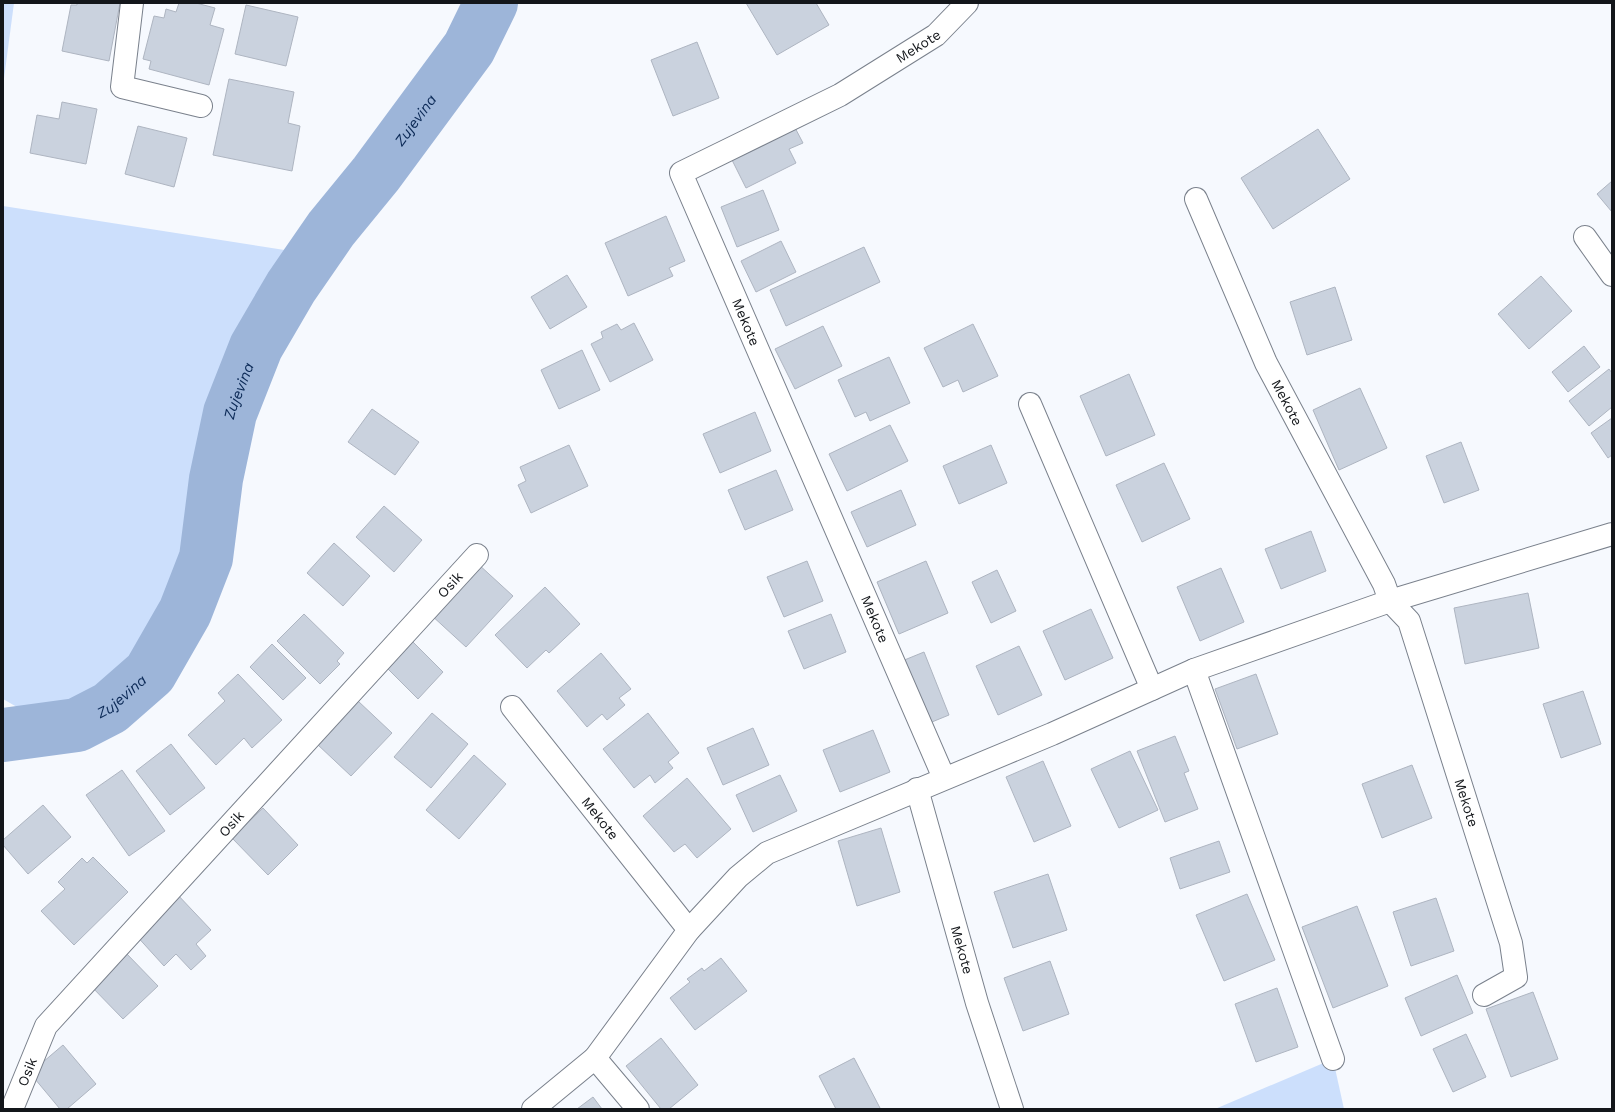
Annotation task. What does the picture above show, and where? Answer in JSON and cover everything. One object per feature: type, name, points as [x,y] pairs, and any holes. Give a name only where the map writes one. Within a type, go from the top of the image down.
[{"type":"street","points":[[132,3],[122,87],[201,106]]},
{"type":"street","name":"Mekote","points":[[944,778],[681,173],[840,95],[936,35],[967,3]]},
{"type":"street","name":"Mekote","points":[[1196,199],[1266,363],[1384,584],[1390,601],[1409,621],[1511,943],[1516,977],[1484,994]]},
{"type":"street","points":[[1585,237],[1612,275]]},
{"type":"street","points":[[1030,404],[1152,689]]},
{"type":"street","points":[[533,1109],[595,1058],[689,930],[738,877],[767,853],[917,789],[1052,734],[1194,670],[1390,601],[1612,534]]},
{"type":"street","name":"Osik","points":[[12,1109],[46,1026],[477,555]]},
{"type":"street","points":[[1194,670],[1333,1059]]},
{"type":"street","name":"Mekote","points":[[512,707],[689,930]]},
{"type":"street","name":"Mekote","points":[[917,789],[977,1003],[1012,1109]]},
{"type":"street","points":[[595,1058],[638,1109]]},
{"type":"shaded area","points":[[3,3],[14,3],[3,86]]},
{"type":"shaded area","points":[[3,206],[323,256],[253,367],[228,448],[222,527],[208,587],[177,653],[143,695],[109,721],[69,737],[3,699]]},
{"type":"shaded area","points":[[1333,1059],[1344,1109],[1215,1109]]},
{"type":"building","points":[[77,3],[120,3],[109,61],[62,51],[71,5],[77,5]]},
{"type":"building","points":[[179,3],[196,3],[215,8],[210,25],[224,29],[209,85],[149,69],[151,61],[143,59],[154,16],[164,18],[166,9],[176,12]]},
{"type":"building","points":[[746,3],[816,3],[829,25],[777,55]]},
{"type":"building","points":[[246,5],[298,17],[286,66],[235,54]]},
{"type":"building","points":[[697,42],[719,98],[673,116],[651,60]]},
{"type":"building","points":[[229,79],[294,92],[288,123],[300,126],[292,171],[213,155]]},
{"type":"building","points":[[62,102],[97,109],[86,164],[30,153],[37,115],[59,119]]},
{"type":"building","points":[[792,122],[803,143],[789,149],[796,163],[746,188],[729,154]]},
{"type":"building","points":[[138,126],[187,138],[174,187],[125,174]]},
{"type":"building","points":[[1318,129],[1350,179],[1273,229],[1241,178]]},
{"type":"building","points":[[1612,181],[1612,212],[1597,194]]},
{"type":"building","points":[[763,190],[779,230],[737,247],[721,207]]},
{"type":"building","points":[[666,216],[685,261],[669,268],[673,276],[628,296],[605,243]]},
{"type":"building","points":[[781,241],[796,272],[756,292],[741,261]]},
{"type":"building","points":[[864,247],[880,282],[786,326],[770,290]]},
{"type":"building","points":[[567,275],[587,307],[550,329],[531,297]]},
{"type":"building","points":[[1541,276],[1572,311],[1529,349],[1498,314]]},
{"type":"building","points":[[1335,287],[1352,340],[1307,355],[1290,302]]},
{"type":"building","points":[[634,323],[653,360],[610,382],[591,344],[603,338],[601,332],[617,324],[621,330]]},
{"type":"building","points":[[973,324],[998,376],[963,392],[958,380],[943,387],[924,348]]},
{"type":"building","points":[[823,326],[842,366],[795,389],[775,349]]},
{"type":"building","points":[[1584,346],[1600,367],[1568,392],[1552,372]]},
{"type":"building","points":[[582,350],[600,390],[559,409],[541,370]]},
{"type":"building","points":[[889,357],[910,403],[870,421],[866,412],[855,417],[838,380]]},
{"type":"building","points":[[1609,369],[1612,373],[1612,407],[1589,426],[1569,401]]},
{"type":"building","points":[[1129,374],[1155,435],[1106,456],[1080,396]]},
{"type":"building","points":[[1360,388],[1387,448],[1339,470],[1313,410]]},
{"type":"building","points":[[372,409],[419,442],[395,475],[348,442]]},
{"type":"building","points":[[755,412],[771,451],[720,473],[703,434]]},
{"type":"building","points":[[1612,418],[1612,455],[1608,458],[1591,433]]},
{"type":"building","points":[[890,425],[908,461],[847,491],[829,454]]},
{"type":"building","points":[[1461,442],[1479,490],[1444,503],[1426,456]]},
{"type":"building","points":[[569,445],[588,486],[531,513],[518,485],[526,481],[520,467]]},
{"type":"building","points":[[991,445],[1007,483],[959,504],[943,466]]},
{"type":"building","points":[[1164,463],[1190,519],[1142,542],[1116,485]]},
{"type":"building","points":[[776,470],[793,510],[745,530],[728,490]]},
{"type":"building","points":[[901,490],[916,525],[867,547],[851,512]]},
{"type":"building","points":[[384,506],[422,540],[394,572],[356,537]]},
{"type":"building","points":[[1311,531],[1326,571],[1281,589],[1265,549]]},
{"type":"building","points":[[334,543],[370,576],[343,606],[307,573]]},
{"type":"building","points":[[807,561],[823,601],[784,617],[767,577]]},
{"type":"building","points":[[926,561],[948,613],[899,634],[877,582]]},
{"type":"building","points":[[477,563],[513,596],[466,647],[430,614]]},
{"type":"building","points":[[1221,568],[1244,622],[1200,641],[1177,587]]},
{"type":"building","points":[[997,570],[1016,611],[991,623],[972,582]]},
{"type":"building","points":[[545,587],[580,624],[549,653],[546,650],[527,668],[495,635]]},
{"type":"building","points":[[1528,593],[1539,648],[1465,664],[1454,608]]},
{"type":"building","points":[[1091,609],[1113,658],[1065,680],[1043,631]]},
{"type":"building","points":[[304,614],[344,653],[337,661],[340,664],[320,684],[277,641]]},
{"type":"building","points":[[831,614],[846,652],[804,669],[788,631]]},
{"type":"building","points":[[412,641],[443,672],[418,699],[386,667]]},
{"type":"building","points":[[272,644],[306,678],[283,700],[250,667]]},
{"type":"building","points":[[1019,646],[1042,695],[998,715],[976,666]]},
{"type":"building","points":[[924,652],[949,715],[927,724],[902,661]]},
{"type":"building","points":[[601,653],[631,689],[619,698],[625,705],[607,720],[602,714],[587,727],[557,691]]},
{"type":"building","points":[[238,674],[282,720],[252,748],[244,738],[216,765],[188,735],[225,701],[218,693]]},
{"type":"building","points":[[1256,674],[1278,734],[1237,749],[1215,689]]},
{"type":"building","points":[[1583,691],[1601,744],[1561,758],[1543,704]]},
{"type":"building","points":[[358,701],[392,733],[351,776],[317,744]]},
{"type":"building","points":[[432,713],[468,744],[431,788],[394,757]]},
{"type":"building","points":[[648,713],[679,753],[668,762],[673,768],[655,783],[650,775],[634,788],[603,749]]},
{"type":"building","points":[[753,728],[769,765],[723,785],[707,748]]},
{"type":"building","points":[[873,730],[890,772],[840,792],[823,750]]},
{"type":"building","points":[[1175,736],[1189,771],[1184,773],[1198,809],[1165,822],[1137,751]]},
{"type":"building","points":[[171,744],[205,788],[170,815],[136,771]]},
{"type":"building","points":[[1130,751],[1158,810],[1119,828],[1091,769]]},
{"type":"building","points":[[474,755],[506,784],[459,839],[426,810]]},
{"type":"building","points":[[1043,761],[1071,826],[1034,842],[1006,777]]},
{"type":"building","points":[[1412,765],[1432,818],[1382,838],[1362,784]]},
{"type":"building","points":[[122,770],[165,831],[129,856],[86,795]]},
{"type":"building","points":[[780,775],[797,811],[753,832],[736,795]]},
{"type":"building","points":[[687,778],[731,829],[697,858],[685,844],[674,852],[643,816]]},
{"type":"building","points":[[43,805],[71,837],[28,874],[3,845],[3,840]]},
{"type":"building","points":[[263,808],[298,845],[268,875],[232,838]]},
{"type":"building","points":[[881,828],[900,892],[857,906],[838,841]]},
{"type":"building","points":[[1219,841],[1230,872],[1180,889],[1170,858]]},
{"type":"building","points":[[93,857],[128,892],[74,945],[41,911],[65,889],[58,882],[82,858],[87,863]]},
{"type":"building","points":[[1048,874],[1067,930],[1013,948],[994,892]]},
{"type":"building","points":[[176,893],[211,930],[196,944],[206,956],[191,970],[176,954],[164,966],[134,933]]},
{"type":"building","points":[[1247,894],[1275,960],[1224,981],[1196,915]]},
{"type":"building","points":[[1436,898],[1454,951],[1411,966],[1393,912]]},
{"type":"building","points":[[1357,906],[1388,986],[1333,1008],[1302,927]]},
{"type":"building","points":[[125,952],[158,986],[123,1019],[90,985]]},
{"type":"building","points":[[721,958],[747,991],[695,1030],[670,998],[690,982],[687,979],[702,968],[704,971]]},
{"type":"building","points":[[1050,961],[1069,1014],[1023,1031],[1004,978]]},
{"type":"building","points":[[1457,975],[1473,1013],[1421,1036],[1405,998]]},
{"type":"building","points":[[1277,988],[1298,1047],[1256,1062],[1235,1004]]},
{"type":"building","points":[[1533,992],[1558,1059],[1511,1077],[1486,1009]]},
{"type":"building","points":[[1466,1034],[1486,1077],[1453,1092],[1433,1049]]},
{"type":"building","points":[[661,1038],[698,1085],[669,1109],[661,1109],[626,1066]]},
{"type":"building","points":[[63,1045],[96,1084],[67,1109],[60,1109],[30,1073]]},
{"type":"building","points":[[854,1058],[880,1108],[836,1109],[819,1076]]},
{"type":"building","points":[[593,1097],[602,1109],[577,1109]]},
{"type":"waterway","name":"Zujevina","points":[[3,735],[77,725],[110,708],[150,673],[185,612],[206,558],[216,479],[230,413],[256,347],[291,287],[331,229],[376,174],[469,48],[491,3]]}]
